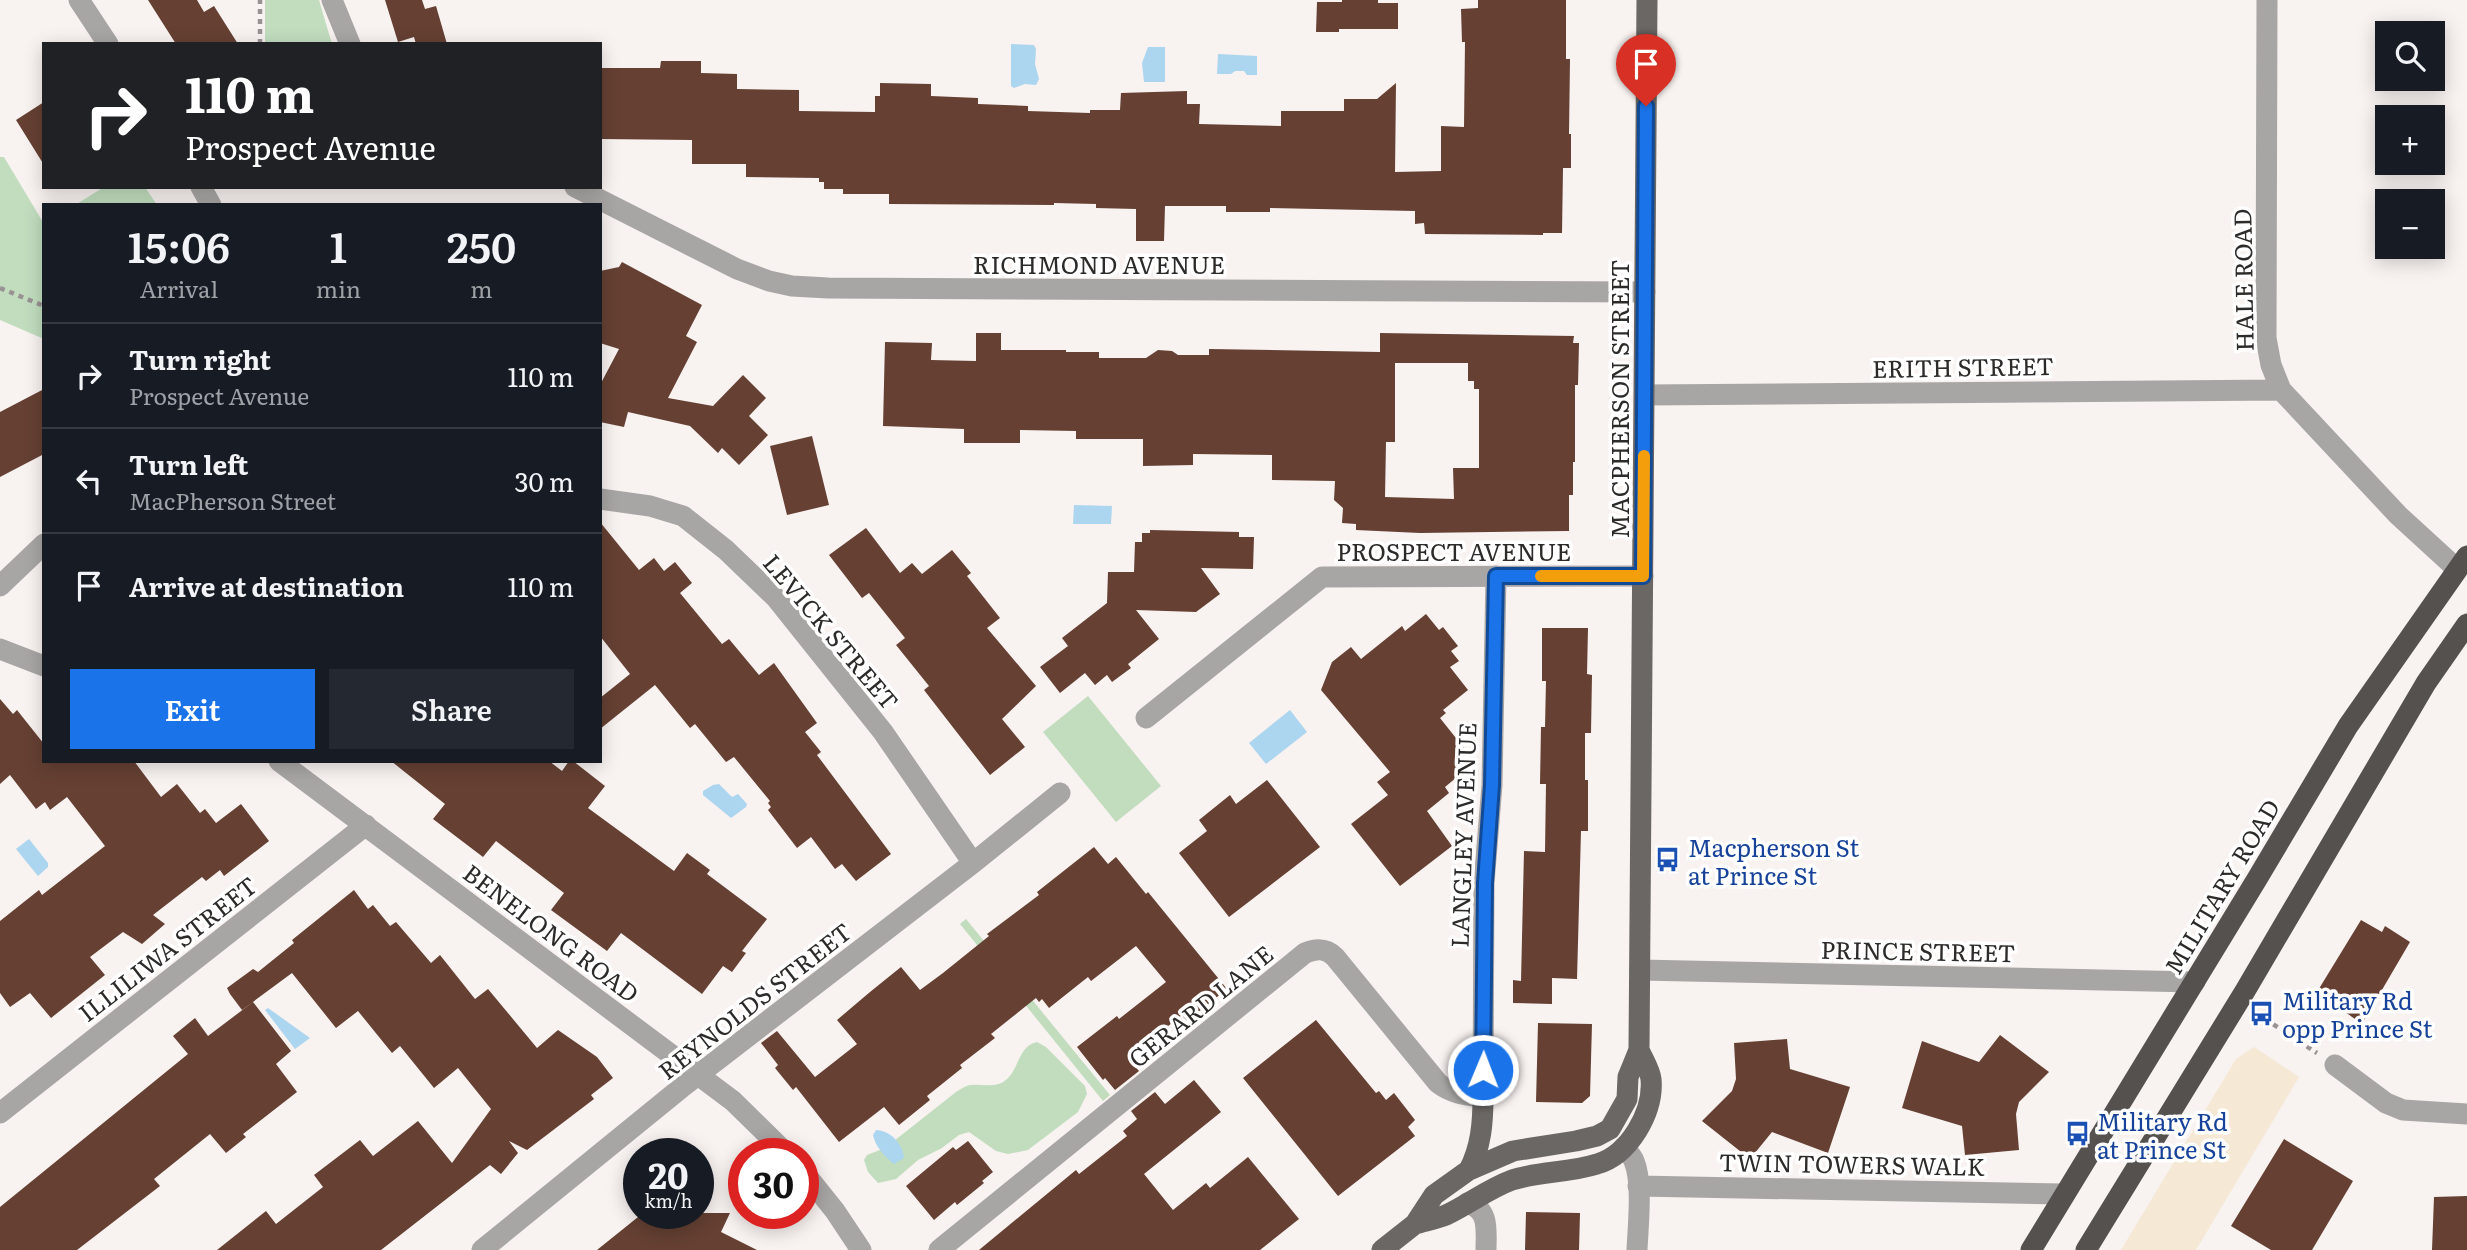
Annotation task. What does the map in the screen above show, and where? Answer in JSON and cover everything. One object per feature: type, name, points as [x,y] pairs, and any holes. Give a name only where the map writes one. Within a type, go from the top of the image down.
[{"type":"highway","name":"MILITARY ROAD","points":[[2031,1250],[2348,726],[2462,563]]},
{"type":"highway","points":[[2086,1250],[2245,990],[2426,683],[2467,624]]},
{"type":"main road","name":"MACPHERSON STREET","points":[[1639,1050],[1647,0]]},
{"type":"main road","points":[[1415,1224],[1444,1216],[1497,1186],[1518,1178],[1597,1164],[1610,1159],[1634,1135],[1649,1104],[1651,1078],[1639,1050]]},
{"type":"main road","points":[[1382,1250],[1415,1224],[1434,1195],[1469,1170],[1513,1151],[1576,1141],[1597,1136],[1610,1129],[1627,1099],[1629,1077],[1639,1050]]},
{"type":"main road","points":[[1469,1170],[1476,1157],[1481,1135],[1483,1097]]},
{"type":"street","points":[[79,0],[107,42]]},
{"type":"street","points":[[332,0],[349,42]]},
{"type":"street","name":"HALE ROAD","points":[[2267,0],[2266,338],[2271,365],[2281,390],[2398,515],[2462,563]]},
{"type":"street","name":"RICHMOND AVENUE","points":[[579,189],[737,269],[792,286],[1645,292]]},
{"type":"street","name":"ERITH STREET","points":[[1645,395],[2281,390]]},
{"type":"street","name":"LEVICK STREET","points":[[602,499],[650,506],[683,516],[726,550],[776,598],[883,732],[973,863]]},
{"type":"street","points":[[0,586],[42,546]]},
{"type":"street","name":"LANGLEY AVENUE","points":[[1483,1097],[1485,883],[1492,785],[1496,576]]},
{"type":"street","name":"PROSPECT AVENUE","points":[[1146,718],[1322,577],[1643,576]]},
{"type":"street","points":[[0,649],[42,665]]},
{"type":"street","name":"BENELONG ROAD","points":[[282,763],[733,1101],[771,1138]]},
{"type":"street","name":"REYNOLDS STREET","points":[[482,1250],[699,1075],[1060,793]]},
{"type":"street","name":"ILLILIWA STREET","points":[[0,1113],[366,825]]},
{"type":"street","name":"GERARD LANE","points":[[939,1250],[1305,953],[1313,950],[1330,952],[1335,957],[1438,1083],[1456,1093],[1483,1097]]},
{"type":"street","name":"PRINCE STREET","points":[[1640,970],[2195,982]]},
{"type":"street","points":[[2335,1065],[2386,1103],[2403,1110],[2467,1114]]},
{"type":"street","points":[[1624,1147],[1634,1159],[1638,1186],[1637,1250]]},
{"type":"street","name":"TWIN TOWERS WALK","points":[[1638,1186],[2065,1194]]},
{"type":"street","points":[[819,1191],[861,1250]]},
{"type":"street","points":[[1467,1203],[1477,1206],[1484,1214],[1486,1250]]},
{"type":"path","points":[[260,0],[260,42]]},
{"type":"path","points":[[0,288],[42,305]]},
{"type":"path","points":[[2265,1018],[2335,1065]]},
{"type":"shaded area","points":[[2254,1047],[2299,1077],[2196,1250],[2121,1250],[2236,1059]]},
{"type":"green space","points":[[265,0],[319,0],[331,42],[265,42]]},
{"type":"green space","points":[[0,157],[4,157],[42,221],[42,338],[0,320]]},
{"type":"green space","points":[[101,189],[146,189],[156,203],[78,203]]},
{"type":"green space","points":[[1088,696],[1161,786],[1116,822],[1043,732]]},
{"type":"green space","points":[[966,919],[1110,1095],[1103,1101],[960,924]]},
{"type":"green space","points":[[1037,1042],[1046,1047],[1085,1086],[1087,1094],[1078,1112],[1028,1150],[1008,1154],[996,1151],[969,1132],[959,1135],[942,1148],[918,1160],[896,1179],[878,1183],[868,1172],[864,1160],[867,1155],[885,1148],[964,1087],[996,1085],[1005,1081],[1023,1051]]},
{"type":"water","points":[[1011,44],[1034,45],[1039,79],[1036,85],[1025,84],[1014,88],[1011,86]]},
{"type":"water","points":[[1148,47],[1165,47],[1165,82],[1144,82],[1142,63]]},
{"type":"water","points":[[1218,54],[1257,56],[1257,75],[1247,75],[1244,71],[1217,74]]},
{"type":"water","points":[[1074,505],[1112,506],[1111,524],[1073,524]]},
{"type":"water","points":[[1290,710],[1307,732],[1266,764],[1249,743]]},
{"type":"water","points":[[719,784],[732,797],[738,794],[747,804],[731,818],[703,795],[703,791]]},
{"type":"water","points":[[29,839],[48,863],[48,867],[38,876],[16,849]]},
{"type":"water","points":[[268,1008],[310,1038],[295,1049],[265,1010]]},
{"type":"water","points":[[876,1130],[886,1132],[895,1139],[904,1158],[894,1164],[887,1158],[874,1139]]},
{"type":"building","points":[[148,0],[197,0],[204,12],[214,6],[237,42],[175,42]]},
{"type":"building","points":[[385,0],[422,0],[425,9],[436,6],[446,42],[415,42],[414,37],[398,42]]},
{"type":"building","points":[[1342,0],[1398,3],[1398,29],[1339,29],[1339,32],[1316,32],[1317,2]]},
{"type":"building","points":[[1478,0],[1566,0],[1566,59],[1570,59],[1571,168],[1563,168],[1562,233],[1425,234],[1424,223],[1415,224],[1415,211],[1270,208],[1270,212],[1226,212],[1226,206],[1165,206],[1164,241],[1136,241],[1136,209],[1054,203],[889,204],[889,194],[843,194],[843,189],[824,189],[824,182],[819,182],[819,178],[746,177],[746,164],[692,164],[692,140],[602,139],[602,68],[660,68],[661,61],[701,61],[701,73],[737,74],[737,89],[799,90],[799,111],[875,112],[875,96],[880,96],[880,83],[931,84],[931,96],[978,98],[978,104],[1028,106],[1028,111],[1090,113],[1090,110],[1120,110],[1121,93],[1187,91],[1187,104],[1200,104],[1199,124],[1281,126],[1281,111],[1344,111],[1344,99],[1377,99],[1396,83],[1395,172],[1441,171],[1441,126],[1464,127],[1465,42],[1462,42],[1461,9],[1478,8]]},
{"type":"building","points":[[42,103],[42,162],[16,120]]},
{"type":"building","points":[[622,262],[702,305],[686,336],[697,342],[668,398],[713,406],[743,375],[766,398],[749,416],[768,435],[739,465],[722,448],[718,453],[690,426],[628,412],[624,427],[602,422],[602,381],[619,349],[602,344],[602,271],[619,267]]},
{"type":"building","points":[[976,333],[1001,333],[1001,350],[1099,352],[1099,358],[1146,358],[1158,350],[1172,351],[1178,355],[1209,355],[1209,349],[1380,352],[1380,333],[1574,336],[1573,343],[1579,343],[1578,385],[1575,385],[1575,462],[1573,495],[1569,495],[1569,531],[1420,533],[1356,530],[1356,524],[1342,523],[1343,508],[1334,500],[1335,481],[1272,480],[1272,455],[1193,454],[1193,465],[1143,466],[1143,439],[1076,439],[1076,431],[1020,430],[1020,443],[964,443],[964,429],[883,426],[885,342],[932,343],[931,360],[976,361]],"holes":[[[1395,363],[1468,363],[1468,381],[1474,381],[1474,389],[1479,389],[1479,468],[1453,468],[1454,499],[1385,497],[1386,442],[1395,442]]]},
{"type":"building","points":[[42,390],[42,455],[0,477],[0,412]]},
{"type":"building","points":[[812,436],[829,505],[787,515],[770,446]]},
{"type":"building","points":[[602,524],[639,570],[654,558],[664,571],[675,562],[692,583],[680,593],[722,644],[729,639],[759,675],[774,663],[817,723],[805,732],[821,752],[817,755],[891,854],[856,881],[842,864],[835,869],[811,837],[797,848],[768,810],[771,807],[768,803],[770,801],[734,757],[726,762],[695,724],[690,728],[655,685],[602,727],[602,696],[630,674],[602,639]]},
{"type":"building","points":[[866,528],[900,573],[912,563],[922,574],[952,550],[971,573],[967,576],[1000,618],[987,628],[1036,686],[1002,719],[1025,747],[990,775],[924,690],[929,686],[896,645],[905,638],[869,593],[862,598],[829,555]]},
{"type":"building","points":[[1150,530],[1239,532],[1239,537],[1254,537],[1253,569],[1201,568],[1220,594],[1196,612],[1136,610],[1159,639],[1128,664],[1131,668],[1112,682],[1107,675],[1095,685],[1085,673],[1060,693],[1040,667],[1068,646],[1062,638],[1107,603],[1108,572],[1134,572],[1135,542],[1142,542],[1142,533],[1150,533]]},
{"type":"building","points":[[1426,614],[1439,630],[1443,627],[1458,646],[1451,651],[1459,661],[1450,667],[1468,690],[1443,710],[1446,713],[1440,718],[1475,762],[1445,787],[1449,793],[1427,811],[1452,846],[1400,886],[1351,824],[1388,795],[1377,782],[1390,772],[1321,690],[1332,662],[1351,647],[1361,659],[1402,626],[1405,631]]},
{"type":"building","points":[[1542,628],[1588,628],[1587,674],[1592,675],[1591,733],[1585,733],[1588,831],[1581,831],[1577,979],[1552,978],[1552,1004],[1513,1003],[1513,980],[1521,981],[1524,851],[1545,852],[1546,784],[1540,784],[1541,727],[1545,727],[1546,681],[1542,681]]},
{"type":"building","points":[[0,699],[13,714],[17,710],[42,741],[42,763],[136,763],[161,797],[177,784],[200,813],[205,809],[216,823],[241,804],[269,841],[224,876],[220,870],[206,881],[202,877],[153,915],[165,924],[142,944],[123,932],[90,957],[105,975],[51,1018],[30,993],[10,1007],[0,993],[0,921],[39,890],[42,895],[105,846],[67,797],[50,810],[45,802],[36,809],[10,775],[0,784]]},
{"type":"building","points":[[394,763],[552,763],[562,771],[568,763],[576,763],[605,786],[588,808],[674,871],[687,853],[710,870],[707,874],[767,919],[742,951],[746,953],[732,972],[723,966],[702,994],[621,933],[607,951],[551,910],[564,893],[496,841],[483,857],[433,819],[445,804]]},
{"type":"building","points":[[1267,780],[1320,847],[1229,917],[1179,853],[1207,831],[1199,820],[1230,795],[1236,804]]},
{"type":"building","points":[[1094,847],[1108,864],[1116,857],[1227,989],[1187,1021],[1182,1015],[1128,1058],[1139,1071],[1115,1090],[1105,1078],[1103,1080],[1077,1047],[1117,1016],[1119,1019],[1166,982],[1136,946],[1091,981],[1088,977],[1049,1008],[1042,999],[1039,1002],[1036,998],[991,1034],[995,1038],[960,1065],[962,1068],[927,1096],[930,1100],[899,1125],[884,1107],[839,1142],[796,1087],[793,1090],[775,1068],[778,1065],[761,1043],[777,1031],[815,1077],[857,1044],[837,1020],[870,992],[901,967],[920,990],[1039,895],[1037,892]]},
{"type":"building","points":[[354,890],[368,909],[373,905],[390,926],[396,922],[431,963],[440,955],[475,999],[488,989],[537,1048],[558,1030],[597,1057],[613,1078],[591,1095],[594,1099],[527,1150],[509,1141],[518,1153],[501,1174],[490,1165],[381,1250],[217,1250],[266,1211],[276,1224],[323,1187],[314,1175],[360,1140],[373,1156],[418,1121],[452,1163],[491,1109],[458,1068],[434,1088],[400,1046],[392,1053],[358,1011],[336,1028],[292,973],[242,1010],[230,994],[227,988],[253,969],[258,972],[294,943],[292,940]]},
{"type":"building","points":[[2361,920],[2382,932],[2385,926],[2410,942],[2362,1024],[2317,992]]},
{"type":"building","points":[[253,1002],[291,1051],[276,1064],[297,1092],[243,1134],[246,1137],[226,1153],[210,1134],[154,1179],[160,1186],[77,1250],[0,1250],[0,1207],[188,1054],[173,1036],[195,1018],[208,1036]]},
{"type":"building","points":[[1316,1020],[1376,1093],[1379,1091],[1386,1100],[1394,1093],[1415,1120],[1408,1127],[1415,1136],[1338,1196],[1243,1078]]},
{"type":"building","points":[[1538,1023],[1592,1024],[1590,1096],[1582,1103],[1536,1102]]},
{"type":"building","points":[[2000,1035],[2049,1072],[2019,1102],[2016,1114],[2019,1150],[1965,1155],[1962,1126],[1902,1108],[1922,1041],[1979,1062]]},
{"type":"building","points":[[1787,1039],[1790,1069],[1850,1087],[1828,1153],[1772,1132],[1750,1159],[1702,1121],[1732,1091],[1736,1079],[1734,1043]]},
{"type":"building","points":[[1194,1080],[1221,1112],[1144,1174],[1173,1210],[1206,1183],[1210,1188],[1248,1157],[1299,1219],[1260,1250],[979,1250],[1076,1170],[1079,1174],[1127,1136],[1123,1131],[1137,1119],[1131,1111],[1155,1092],[1165,1104]]},
{"type":"building","points":[[2284,1139],[2353,1181],[2312,1250],[2271,1250],[2231,1226]]},
{"type":"building","points":[[968,1141],[993,1172],[957,1205],[955,1202],[934,1220],[906,1186],[953,1147],[956,1150]]},
{"type":"building","points":[[2467,1196],[2467,1250],[2432,1250],[2434,1197]]},
{"type":"building","points":[[1526,1212],[1580,1213],[1579,1250],[1525,1250]]},
{"type":"building","points":[[714,1213],[728,1213],[721,1232],[757,1250],[597,1250],[623,1229],[714,1229]]},
{"type":"slow traffic","points":[[1541,576],[1643,576],[1644,456]]},
{"type":"place","name":"Macpherson St at Prince St","points":[[1668,860]]},
{"type":"place","name":"Military Rd opp Prince St","points":[[2262,1013]]},
{"type":"place","name":"Military Rd at Prince St","points":[[2077,1134]]},
{"type":"route","points":[[1483,1070],[1485,883],[1492,785],[1496,576],[1643,576],[1646,106]]}]
